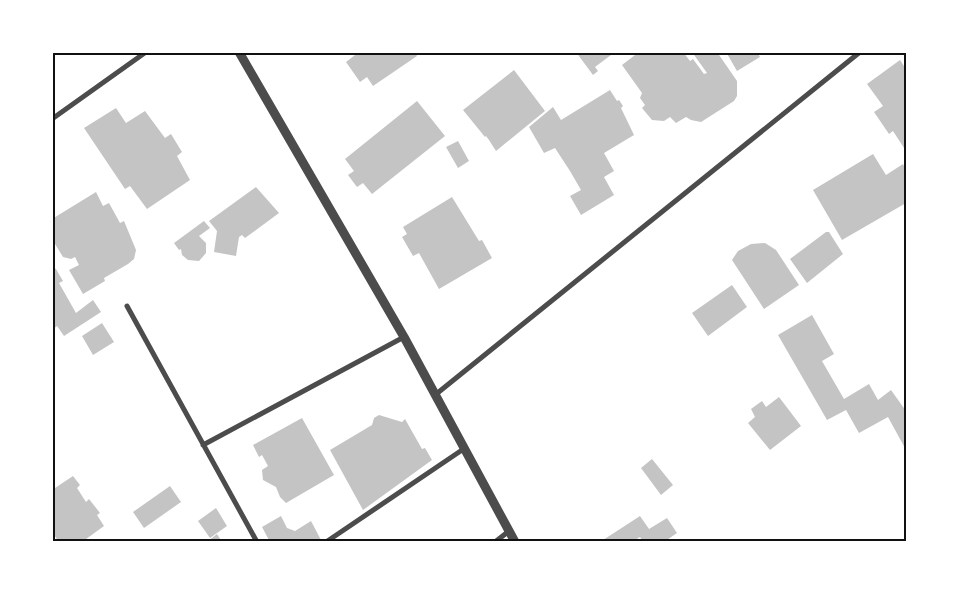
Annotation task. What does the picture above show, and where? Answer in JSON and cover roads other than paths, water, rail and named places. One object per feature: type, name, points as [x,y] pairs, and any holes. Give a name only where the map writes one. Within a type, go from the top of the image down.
[{"type":"street","points":[[52,119],[146,52]]},
{"type":"street","points":[[239,52],[404,337],[515,542]]},
{"type":"street","points":[[435,395],[860,52]]},
{"type":"street","points":[[127,306],[257,542]]},
{"type":"street","points":[[203,445],[404,337]]},
{"type":"street","points":[[326,542],[464,448]]},
{"type":"street","points":[[495,542],[509,531]]}]
